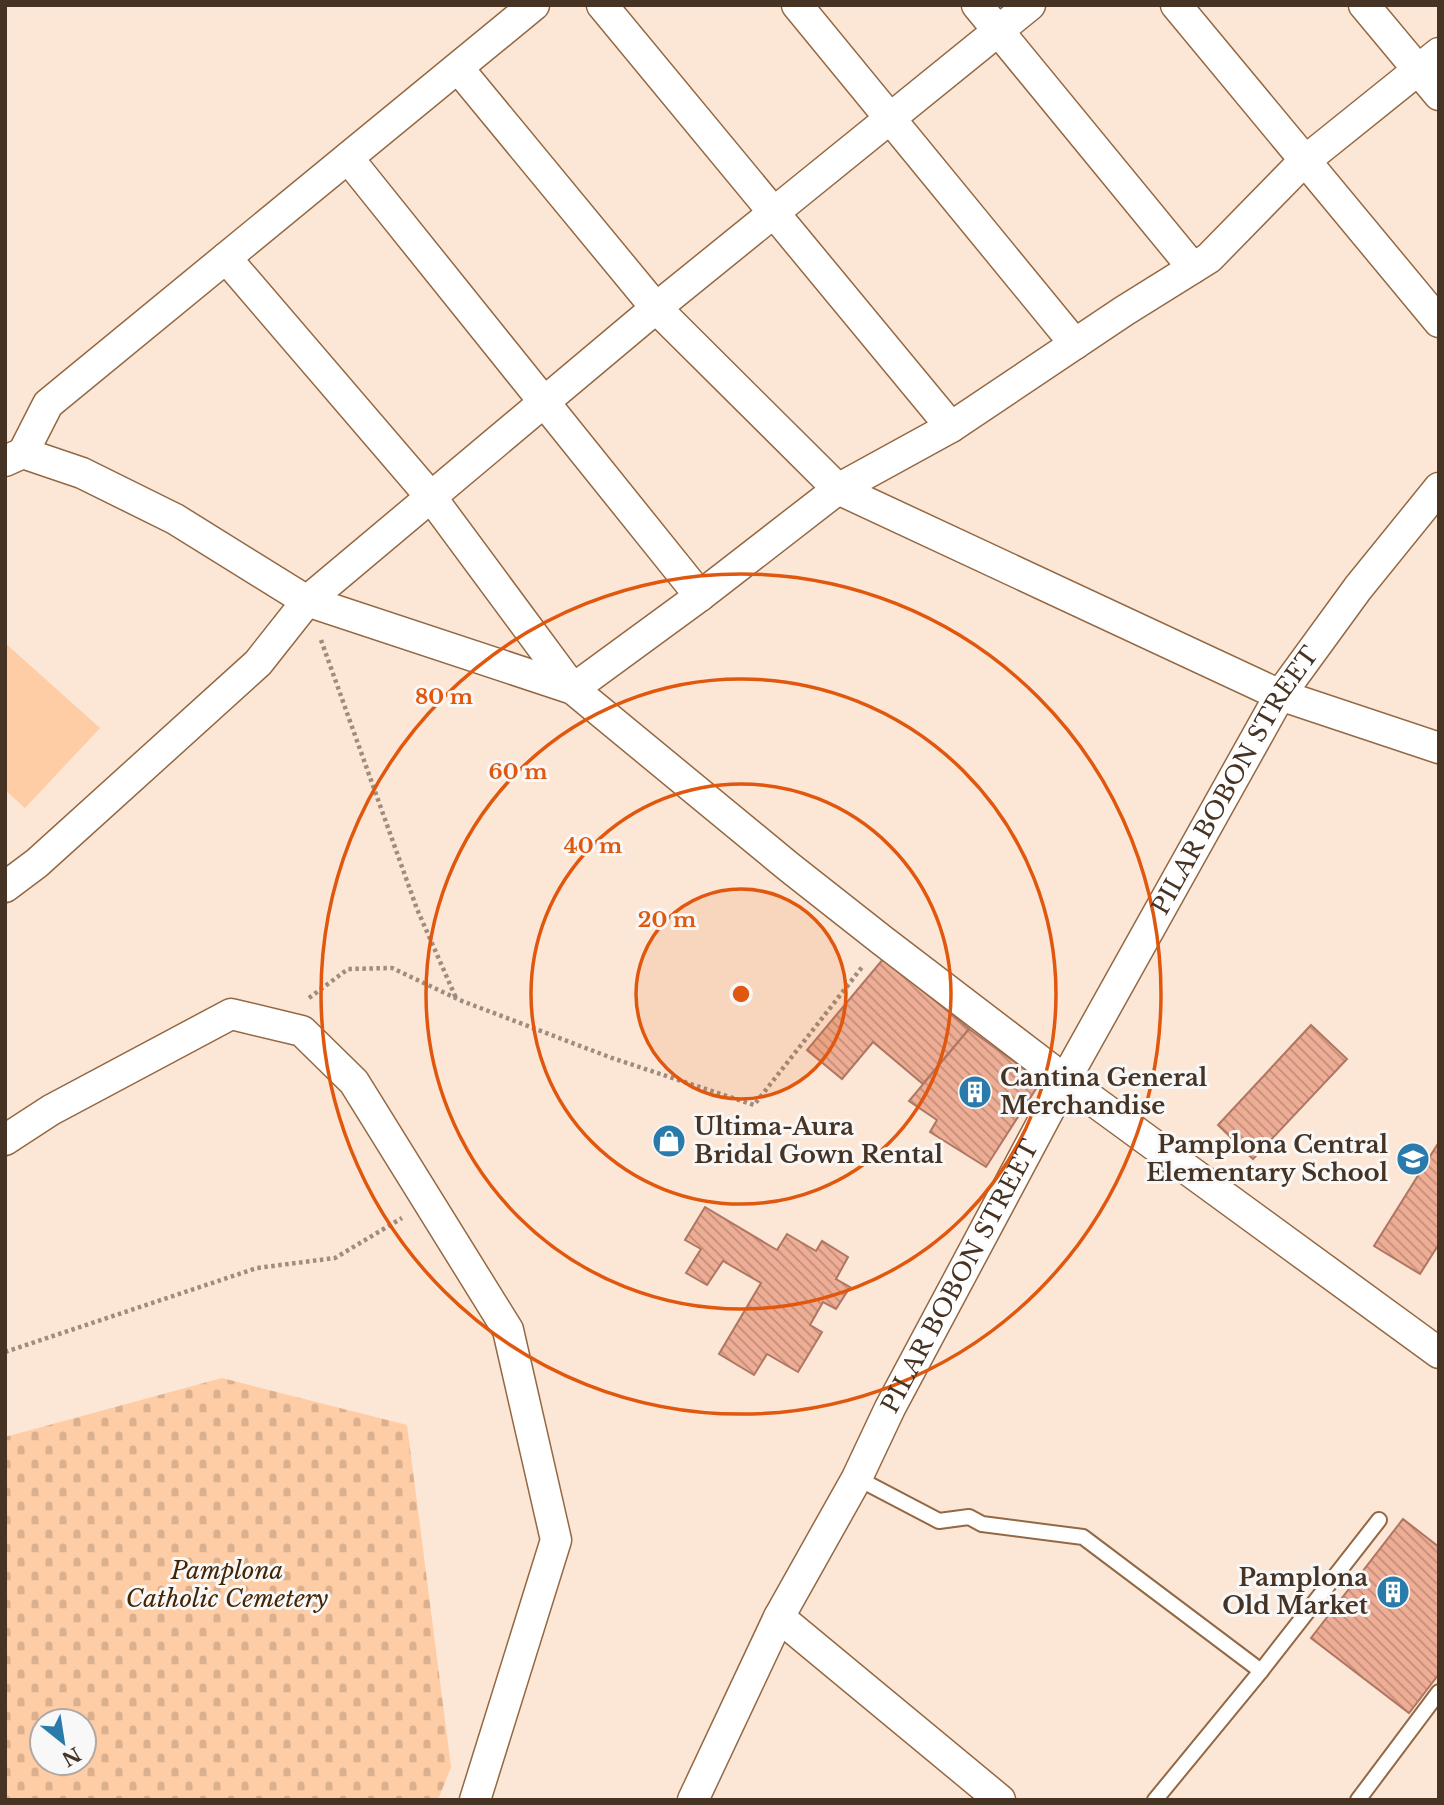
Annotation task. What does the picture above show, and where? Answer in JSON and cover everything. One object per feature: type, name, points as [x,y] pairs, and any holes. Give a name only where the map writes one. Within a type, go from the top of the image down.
[{"type":"street","points":[[534,5],[48,404],[14,457],[82,473],[175,519],[307,601],[573,689]]},
{"type":"street","points":[[602,5],[951,427]]},
{"type":"street","points":[[797,5],[1075,344]]},
{"type":"street","points":[[977,5],[1194,268]]},
{"type":"street","points":[[5,887],[37,863],[258,663],[307,601],[656,308],[1030,5]]},
{"type":"street","points":[[1176,5],[1439,322]]},
{"type":"street","points":[[1364,5],[1428,61],[1439,96]]},
{"type":"street","points":[[573,689],[700,596],[838,489],[951,427],[1209,258],[1305,161],[1428,61]]},
{"type":"street","points":[[458,68],[656,308],[838,489],[1280,695],[1439,748]]},
{"type":"street","points":[[348,158],[700,596]]},
{"type":"street","points":[[226,258],[431,497],[573,689],[883,941],[1065,1080],[1439,1353]]},
{"type":"street","name":"PILAR BOBON STREET","points":[[693,1800],[779,1617],[857,1478],[890,1408],[1065,1080],[1280,695],[1358,588],[1439,488]]},
{"type":"street","points":[[5,1140],[51,1111],[231,1014],[302,1031],[354,1082],[508,1330],[556,1540],[475,1800]]},
{"type":"street","points":[[779,1617],[1000,1800]]},
{"type":"lane","points":[[857,1478],[939,1521],[969,1517],[982,1524],[1083,1537],[1261,1671]]},
{"type":"lane","points":[[1155,1800],[1380,1520]]},
{"type":"lane","points":[[1358,1800],[1439,1692]]},
{"type":"path","points":[[307,601],[417,909],[457,999]]},
{"type":"path","points":[[284,1027],[291,1011],[348,969],[391,968],[457,999],[612,1058],[754,1105],[883,941]]},
{"type":"path","points":[[5,1352],[257,1268],[335,1258],[429,1202]]},
{"type":"green space","points":[[5,643],[100,728],[25,808],[5,790]]},
{"type":"green space","name":"Pamplona Catholic Cemetery","points":[[222,1378],[407,1425],[451,1767],[438,1800],[5,1800],[5,1437]]},
{"type":"building","points":[[884,958],[969,1029],[923,1084],[873,1042],[842,1079],[807,1050]]},
{"type":"building","points":[[1311,1025],[1347,1059],[1253,1159],[1218,1125]]},
{"type":"building","name":"Cantina General Merchandise","points":[[969,1029],[1041,1081],[986,1167],[930,1132],[937,1120],[909,1101]]},
{"type":"building","points":[[1439,1142],[1439,1244],[1420,1274],[1374,1246]]},
{"type":"building","points":[[705,1207],[777,1250],[787,1234],[816,1251],[822,1241],[848,1257],[836,1279],[850,1287],[836,1309],[823,1302],[810,1325],[822,1332],[798,1372],[767,1354],[754,1375],[719,1354],[761,1283],[723,1261],[707,1285],[686,1273],[701,1249],[685,1240]]},
{"type":"building","name":"Pamplona Old Market","points":[[1403,1519],[1439,1547],[1439,1674],[1409,1713],[1311,1638]]},
{"type":"place","name":"Cantina General Merchandise","points":[[975,1092]]},
{"type":"place","name":"Ultima-Aura Bridal Gown Rental","points":[[669,1141]]},
{"type":"place","name":"Pamplona Central Elementary School","points":[[1413,1159]]},
{"type":"place","name":"Pamplona Old Market","points":[[1393,1592]]}]
